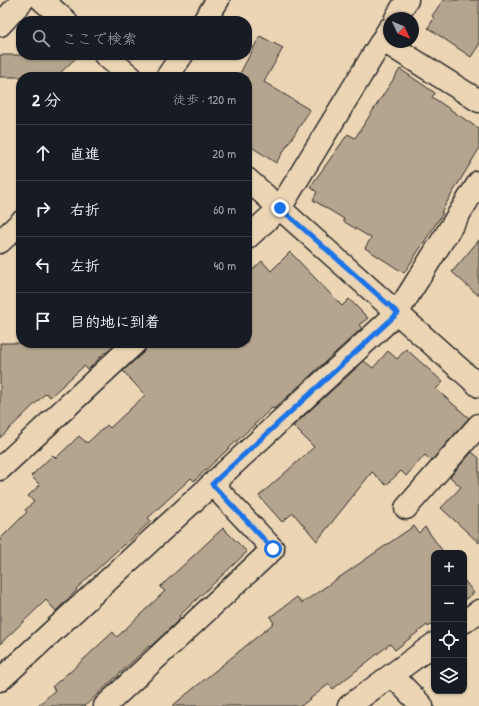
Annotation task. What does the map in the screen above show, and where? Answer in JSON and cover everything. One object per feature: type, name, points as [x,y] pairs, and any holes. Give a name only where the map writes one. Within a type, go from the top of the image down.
[{"type":"street","points":[[0,25],[23,0]]},
{"type":"street","points":[[42,0],[60,16]]},
{"type":"street","points":[[207,16],[218,0]]},
{"type":"street","points":[[400,12],[407,0]]},
{"type":"street","points":[[252,233],[280,208],[383,40]]},
{"type":"street","points":[[404,48],[479,101]]},
{"type":"street","points":[[111,60],[125,72]]},
{"type":"street","points":[[170,72],[179,60]]},
{"type":"street","points":[[0,680],[398,313],[479,182]]},
{"type":"street","points":[[252,183],[479,386]]},
{"type":"street","points":[[0,242],[16,227]]},
{"type":"street","points":[[0,469],[130,348]]},
{"type":"street","points":[[406,508],[479,425]]},
{"type":"street","points":[[105,706],[273,549],[212,484]]},
{"type":"street","points":[[467,620],[479,611]]},
{"type":"street","points":[[349,706],[431,646]]},
{"type":"street","points":[[392,675],[422,706]]},
{"type":"building","points":[[443,0],[479,0],[479,45],[471,57],[428,28],[434,18],[432,16]]},
{"type":"building","points":[[260,36],[283,48],[264,82],[310,110],[276,163],[252,147],[252,72],[241,72],[247,60],[252,60],[252,51]]},
{"type":"building","points":[[0,55],[16,55],[16,60],[74,60],[61,72],[16,72],[16,77],[0,77]]},
{"type":"building","points":[[400,69],[435,93],[432,97],[479,129],[479,149],[441,212],[443,213],[404,273],[365,248],[371,238],[313,200],[317,192],[310,187],[348,134],[355,138]]},
{"type":"building","points":[[479,240],[479,296],[452,272]]},
{"type":"building","points":[[290,252],[342,306],[349,299],[368,318],[359,325],[362,328],[274,409],[272,408],[194,481],[191,478],[148,518],[151,521],[76,589],[77,590],[56,611],[46,600],[0,644],[0,539],[27,512],[25,510],[34,502],[28,496],[40,485],[31,476],[53,455],[56,458],[79,436],[87,443],[107,425],[110,428],[145,395],[123,371],[146,348],[252,348],[252,270],[262,261],[271,271]]},
{"type":"building","points":[[0,343],[16,343],[16,348],[112,348],[106,353],[105,352],[88,370],[84,366],[50,397],[46,393],[0,438]]},
{"type":"building","points":[[406,349],[443,382],[436,389],[469,418],[431,461],[425,455],[406,476],[401,471],[386,485],[372,472],[317,541],[293,513],[282,522],[259,496],[314,447],[293,426],[364,361],[373,368],[388,351],[397,359]]},
{"type":"building","points":[[472,452],[479,458],[479,543],[441,508],[461,487],[450,477]]},
{"type":"building","points":[[414,526],[419,533],[425,527],[442,550],[431,550],[431,625],[428,627],[427,625],[395,650],[390,644],[333,689],[329,684],[301,706],[172,706],[274,623],[270,617],[297,597],[302,603]]},
{"type":"building","points":[[223,528],[247,552],[179,616],[181,618],[85,706],[38,706],[55,690],[52,687],[113,632],[117,637],[165,591],[160,587]]},
{"type":"building","points":[[467,584],[474,593],[467,598]]},
{"type":"route","points":[[273,549],[212,484],[398,313],[280,208]]}]
